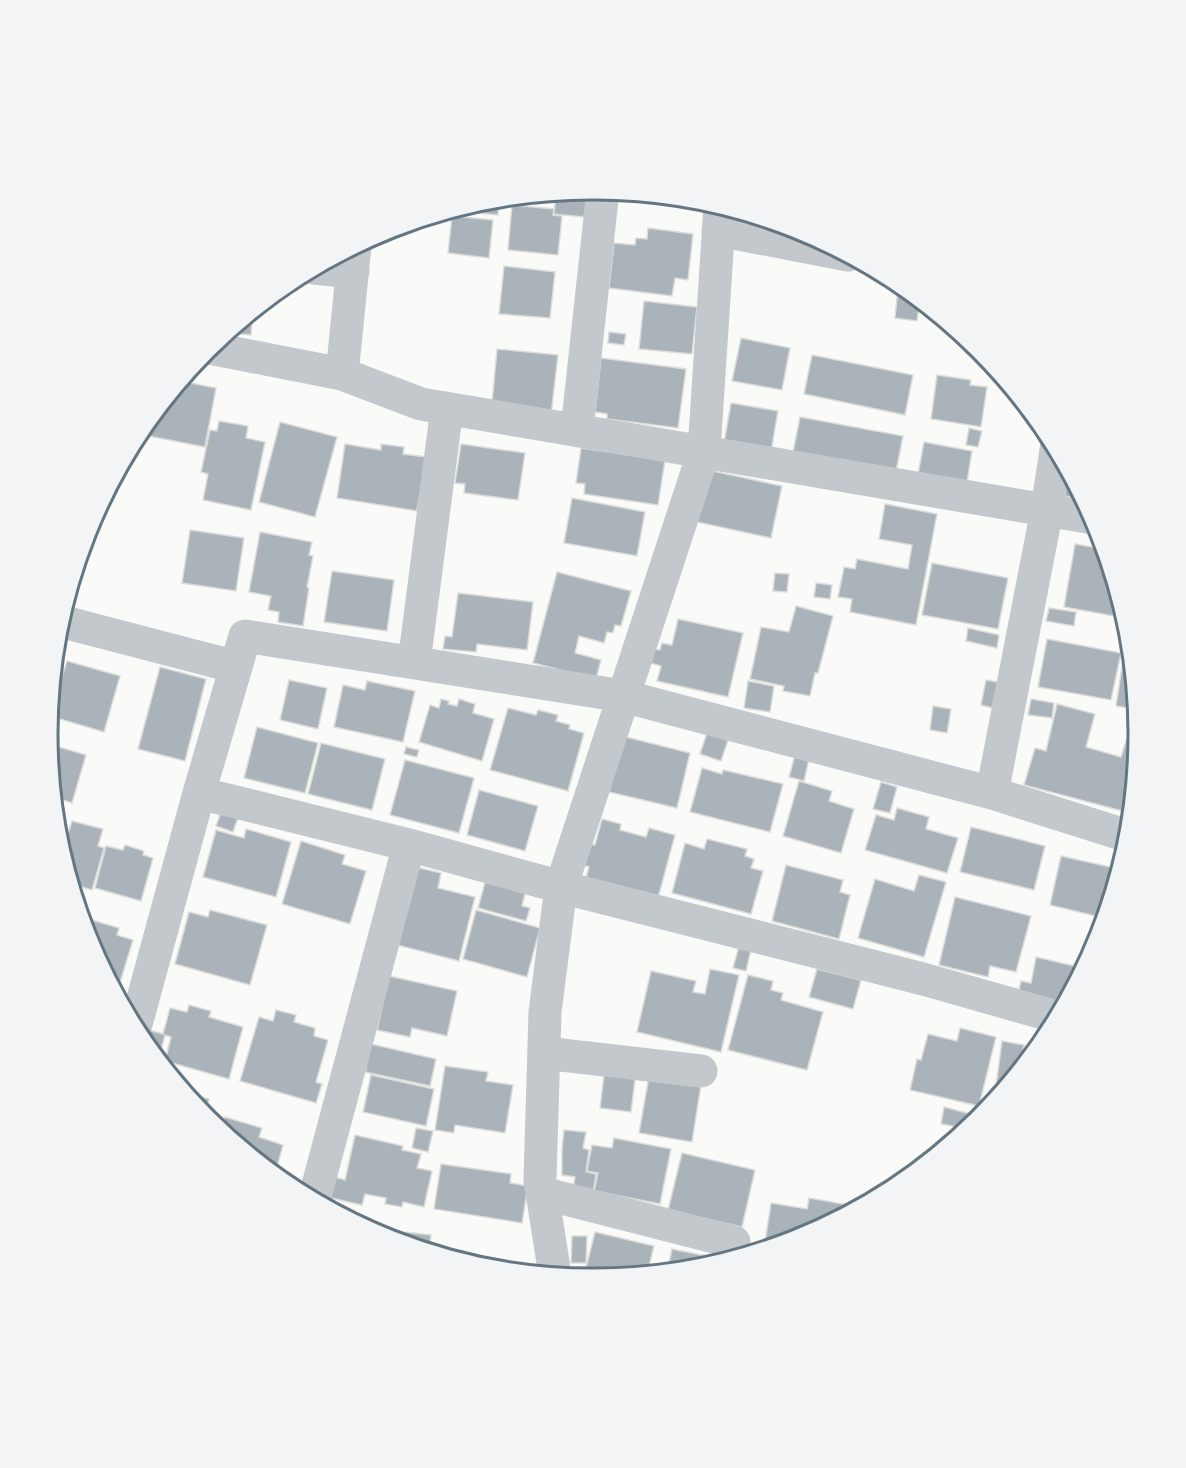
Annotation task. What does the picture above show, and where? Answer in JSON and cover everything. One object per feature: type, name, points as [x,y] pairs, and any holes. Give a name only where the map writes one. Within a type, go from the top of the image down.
[{"type":"street","points":[[577,430],[602,200]]},
{"type":"street","points":[[554,1267],[540,1180],[545,1012],[561,887],[704,451],[719,218],[801,242]]},
{"type":"street","points":[[342,374],[354,259]]},
{"type":"street","points":[[221,350],[342,374],[421,404],[1081,516]]},
{"type":"street","points":[[414,663],[447,408]]},
{"type":"street","points":[[992,793],[1054,464]]},
{"type":"street","points":[[70,624],[236,668]]},
{"type":"street","points":[[139,1015],[199,793],[245,636],[623,696],[992,793],[1118,833]]},
{"type":"street","points":[[199,793],[410,845],[561,887],[923,979],[1048,1014]]},
{"type":"street","points":[[316,1191],[410,845]]},
{"type":"street","points":[[544,1053],[701,1071]]},
{"type":"street","points":[[542,1193],[735,1242]]},
{"type":"building","points":[[587,200],[584,217],[554,214],[555,201]]},
{"type":"building","points":[[512,206],[554,209],[553,215],[562,216],[558,255],[508,250]]},
{"type":"building","points":[[498,208],[498,215],[477,213]]},
{"type":"building","points":[[460,217],[493,220],[489,258],[448,253],[452,219]]},
{"type":"building","points":[[648,228],[693,234],[688,280],[675,278],[672,296],[609,288],[614,243],[635,245],[636,238],[647,239]]},
{"type":"building","points":[[504,266],[555,272],[550,318],[499,314]]},
{"type":"building","points":[[897,295],[919,310],[917,321],[895,318]]},
{"type":"building","points":[[644,301],[697,307],[692,354],[639,349]]},
{"type":"building","points":[[252,323],[251,335],[239,334]]},
{"type":"building","points":[[609,332],[626,334],[624,345],[608,343]]},
{"type":"building","points":[[741,338],[790,348],[782,390],[732,381]]},
{"type":"building","points":[[497,349],[558,355],[551,415],[492,403]]},
{"type":"building","points":[[812,355],[913,375],[905,415],[804,394]]},
{"type":"building","points":[[601,358],[686,369],[678,428],[607,419],[607,414],[595,412]]},
{"type":"building","points":[[937,375],[971,380],[970,385],[987,387],[981,427],[931,419]]},
{"type":"building","points":[[190,383],[216,388],[205,447],[150,436]]},
{"type":"building","points":[[731,403],[778,411],[771,452],[724,443]]},
{"type":"building","points":[[800,417],[903,436],[895,477],[792,457]]},
{"type":"building","points":[[219,421],[248,426],[246,438],[265,442],[251,510],[203,500],[208,474],[201,472],[210,430],[217,431]]},
{"type":"building","points":[[280,422],[337,437],[315,517],[259,502]]},
{"type":"building","points":[[969,428],[982,431],[978,447],[966,445]]},
{"type":"building","points":[[924,442],[972,451],[966,488],[917,479]]},
{"type":"building","points":[[345,444],[381,450],[381,444],[404,447],[403,454],[426,457],[417,511],[337,498]]},
{"type":"building","points":[[461,444],[525,453],[518,500],[464,493],[465,484],[455,483]]},
{"type":"building","points":[[581,448],[665,460],[658,505],[584,494],[585,484],[576,483]]},
{"type":"building","points":[[708,470],[782,486],[771,538],[697,522]]},
{"type":"building","points":[[1066,486],[1072,497],[1064,496]]},
{"type":"building","points":[[572,498],[645,512],[637,556],[564,543]]},
{"type":"building","points":[[885,504],[937,514],[916,625],[850,612],[852,599],[838,597],[844,567],[855,569],[857,559],[908,569],[912,545],[879,539]]},
{"type":"building","points":[[190,530],[244,538],[236,591],[182,583]]},
{"type":"building","points":[[260,532],[312,542],[309,555],[313,556],[303,626],[278,622],[279,612],[268,610],[271,596],[249,592]]},
{"type":"building","points":[[1075,544],[1094,547],[1114,616],[1064,607]]},
{"type":"building","points":[[932,563],[1008,578],[998,629],[922,615]]},
{"type":"building","points":[[332,571],[394,580],[387,631],[324,622]]},
{"type":"building","points":[[557,572],[631,591],[621,626],[615,625],[613,633],[607,632],[604,643],[579,636],[575,653],[601,660],[596,679],[533,663]]},
{"type":"building","points":[[775,573],[789,574],[787,592],[773,591]]},
{"type":"building","points":[[816,583],[832,585],[830,599],[814,597]]},
{"type":"building","points":[[458,593],[533,602],[527,650],[477,644],[476,652],[443,649],[445,636],[452,637]]},
{"type":"building","points":[[796,606],[833,616],[810,696],[783,691],[784,686],[750,679],[761,627],[789,632]]},
{"type":"building","points":[[1049,608],[1076,612],[1074,626],[1046,621]]},
{"type":"building","points":[[678,619],[743,633],[728,697],[657,681],[661,666],[650,663],[654,649],[660,650],[662,643],[672,645]]},
{"type":"building","points":[[968,628],[999,635],[997,648],[966,641]]},
{"type":"building","points":[[1047,639],[1121,653],[1111,700],[1038,687]]},
{"type":"building","points":[[67,661],[120,676],[104,732],[59,719],[62,677]]},
{"type":"building","points":[[1123,662],[1126,708],[1116,706]]},
{"type":"building","points":[[160,667],[206,679],[185,761],[138,749]]},
{"type":"building","points":[[289,680],[327,688],[318,729],[280,720]]},
{"type":"building","points":[[986,680],[998,682],[992,708],[981,705]]},
{"type":"building","points":[[367,681],[415,691],[403,742],[334,727],[343,685],[365,690]]},
{"type":"building","points":[[748,681],[774,686],[770,712],[744,708]]},
{"type":"building","points":[[441,699],[457,706],[459,699],[475,704],[473,713],[494,719],[482,761],[419,742],[430,705],[439,708]]},
{"type":"building","points":[[1031,699],[1054,703],[1052,718],[1028,715]]},
{"type":"building","points":[[1057,704],[1095,714],[1086,747],[1121,757],[1128,738],[1122,811],[1024,785],[1035,748],[1046,751]]},
{"type":"building","points":[[933,706],[951,709],[947,733],[930,730]]},
{"type":"building","points":[[508,708],[536,715],[538,710],[558,715],[556,721],[570,725],[569,729],[584,733],[568,791],[490,770]]},
{"type":"building","points":[[257,727],[318,743],[305,793],[244,778]]},
{"type":"building","points":[[709,727],[730,734],[721,761],[700,754]]},
{"type":"building","points":[[622,736],[690,753],[677,808],[609,792]]},
{"type":"building","points":[[321,743],[385,759],[372,810],[308,794]]},
{"type":"building","points":[[59,747],[86,755],[72,803],[63,800]]},
{"type":"building","points":[[406,747],[419,750],[417,757],[404,754]]},
{"type":"building","points":[[795,755],[809,759],[804,781],[789,777]]},
{"type":"building","points":[[405,760],[474,778],[459,833],[390,815]]},
{"type":"building","points":[[702,768],[722,774],[723,770],[783,784],[770,832],[690,812]]},
{"type":"building","points":[[799,781],[832,791],[829,801],[854,809],[841,853],[783,836]]},
{"type":"building","points":[[881,782],[897,787],[890,813],[873,809]]},
{"type":"building","points":[[479,790],[538,806],[525,851],[467,835]]},
{"type":"building","points":[[223,806],[240,812],[233,832],[216,826]]},
{"type":"building","points":[[897,808],[929,817],[926,829],[958,838],[947,873],[865,850],[876,815],[894,820]]},
{"type":"building","points":[[602,819],[621,824],[620,830],[646,837],[649,828],[675,835],[658,898],[586,878],[589,867],[583,865],[588,844],[595,845]]},
{"type":"building","points":[[72,821],[103,829],[98,846],[104,848],[92,890],[81,887],[68,833]]},
{"type":"building","points":[[971,827],[1045,846],[1034,890],[960,872]]},
{"type":"building","points":[[246,829],[291,842],[276,897],[203,877],[216,830],[244,838]]},
{"type":"building","points":[[707,839],[747,849],[745,856],[754,859],[751,868],[763,871],[751,914],[672,893],[685,843],[704,849]]},
{"type":"building","points":[[301,841],[345,855],[342,864],[366,871],[350,924],[282,904]]},
{"type":"building","points":[[125,845],[144,851],[143,855],[153,858],[141,901],[95,888],[106,846],[123,850]]},
{"type":"building","points":[[1061,856],[1110,867],[1095,916],[1050,905]]},
{"type":"building","points":[[786,865],[843,880],[840,892],[850,895],[839,939],[772,921]]},
{"type":"building","points":[[416,867],[441,873],[438,888],[475,897],[459,961],[397,945]]},
{"type":"building","points":[[919,875],[946,882],[924,957],[858,938],[875,879],[914,891]]},
{"type":"building","points":[[486,879],[526,890],[522,906],[530,908],[526,921],[478,908]]},
{"type":"building","points":[[955,897],[1031,916],[1016,972],[990,966],[988,977],[939,965]]},
{"type":"building","points":[[210,910],[267,925],[250,985],[175,964],[189,912],[208,917]]},
{"type":"building","points":[[476,910],[540,928],[527,977],[463,959]]},
{"type":"building","points":[[92,920],[119,928],[117,935],[133,940],[120,982]]},
{"type":"building","points":[[739,946],[751,950],[746,971],[733,968]]},
{"type":"building","points":[[1036,957],[1074,966],[1053,1006],[1017,999],[1021,981],[1031,983]]},
{"type":"building","points":[[710,969],[739,975],[721,1052],[637,1032],[651,971],[696,981],[693,992],[705,994]]},
{"type":"building","points":[[817,969],[861,980],[853,1009],[809,997]]},
{"type":"building","points":[[748,975],[773,981],[771,990],[783,993],[781,1000],[823,1012],[807,1070],[728,1050]]},
{"type":"building","points":[[389,976],[457,991],[447,1036],[412,1028],[410,1037],[377,1030]]},
{"type":"building","points":[[189,1005],[211,1011],[209,1017],[243,1027],[229,1079],[172,1063],[166,1055],[171,1037],[165,1035],[161,1048],[149,1031],[163,1034],[170,1008],[187,1012]]},
{"type":"building","points":[[276,1010],[296,1015],[294,1022],[315,1028],[314,1036],[328,1040],[316,1082],[322,1084],[316,1103],[240,1081],[259,1017],[273,1021]]},
{"type":"building","points":[[960,1028],[996,1037],[980,1102],[977,1106],[910,1090],[917,1059],[921,1060],[928,1034],[957,1041]]},
{"type":"building","points":[[1002,1041],[1024,1045],[1023,1050],[996,1085]]},
{"type":"building","points":[[371,1044],[436,1059],[430,1086],[365,1072]]},
{"type":"building","points":[[445,1066],[488,1072],[486,1081],[513,1085],[505,1133],[455,1125],[454,1133],[435,1130]]},
{"type":"building","points":[[605,1067],[636,1072],[631,1112],[600,1108]]},
{"type":"building","points":[[371,1075],[434,1089],[426,1126],[363,1112]]},
{"type":"building","points":[[649,1076],[701,1085],[692,1142],[639,1133]]},
{"type":"building","points":[[944,1107],[967,1113],[955,1127],[941,1124]]},
{"type":"building","points":[[225,1117],[262,1128],[259,1137],[283,1145],[278,1165],[241,1136],[224,1120]]},
{"type":"building","points":[[416,1128],[433,1131],[428,1152],[412,1148]]},
{"type":"building","points":[[564,1130],[586,1132],[583,1148],[589,1150],[586,1172],[596,1174],[593,1193],[573,1190],[575,1177],[562,1175]]},
{"type":"building","points":[[355,1135],[403,1146],[402,1150],[421,1154],[417,1168],[432,1171],[424,1207],[403,1202],[402,1207],[385,1204],[386,1198],[365,1194],[362,1205],[331,1198],[335,1177],[345,1180]]},
{"type":"building","points":[[614,1138],[671,1149],[660,1204],[594,1191],[598,1173],[587,1171],[592,1145],[612,1148]]},
{"type":"building","points":[[682,1153],[755,1170],[742,1227],[668,1210]]},
{"type":"building","points":[[441,1164],[511,1174],[510,1183],[528,1186],[522,1223],[434,1209]]},
{"type":"building","points":[[809,1198],[846,1204],[798,1228],[765,1240],[771,1203],[807,1209]]},
{"type":"building","points":[[405,1232],[431,1235],[430,1243],[421,1240],[405,1234]]},
{"type":"building","points":[[595,1232],[654,1246],[649,1265],[586,1268]]},
{"type":"building","points":[[572,1236],[587,1236],[586,1263],[571,1263]]},
{"type":"building","points":[[672,1249],[706,1256],[697,1258],[669,1263]]}]
